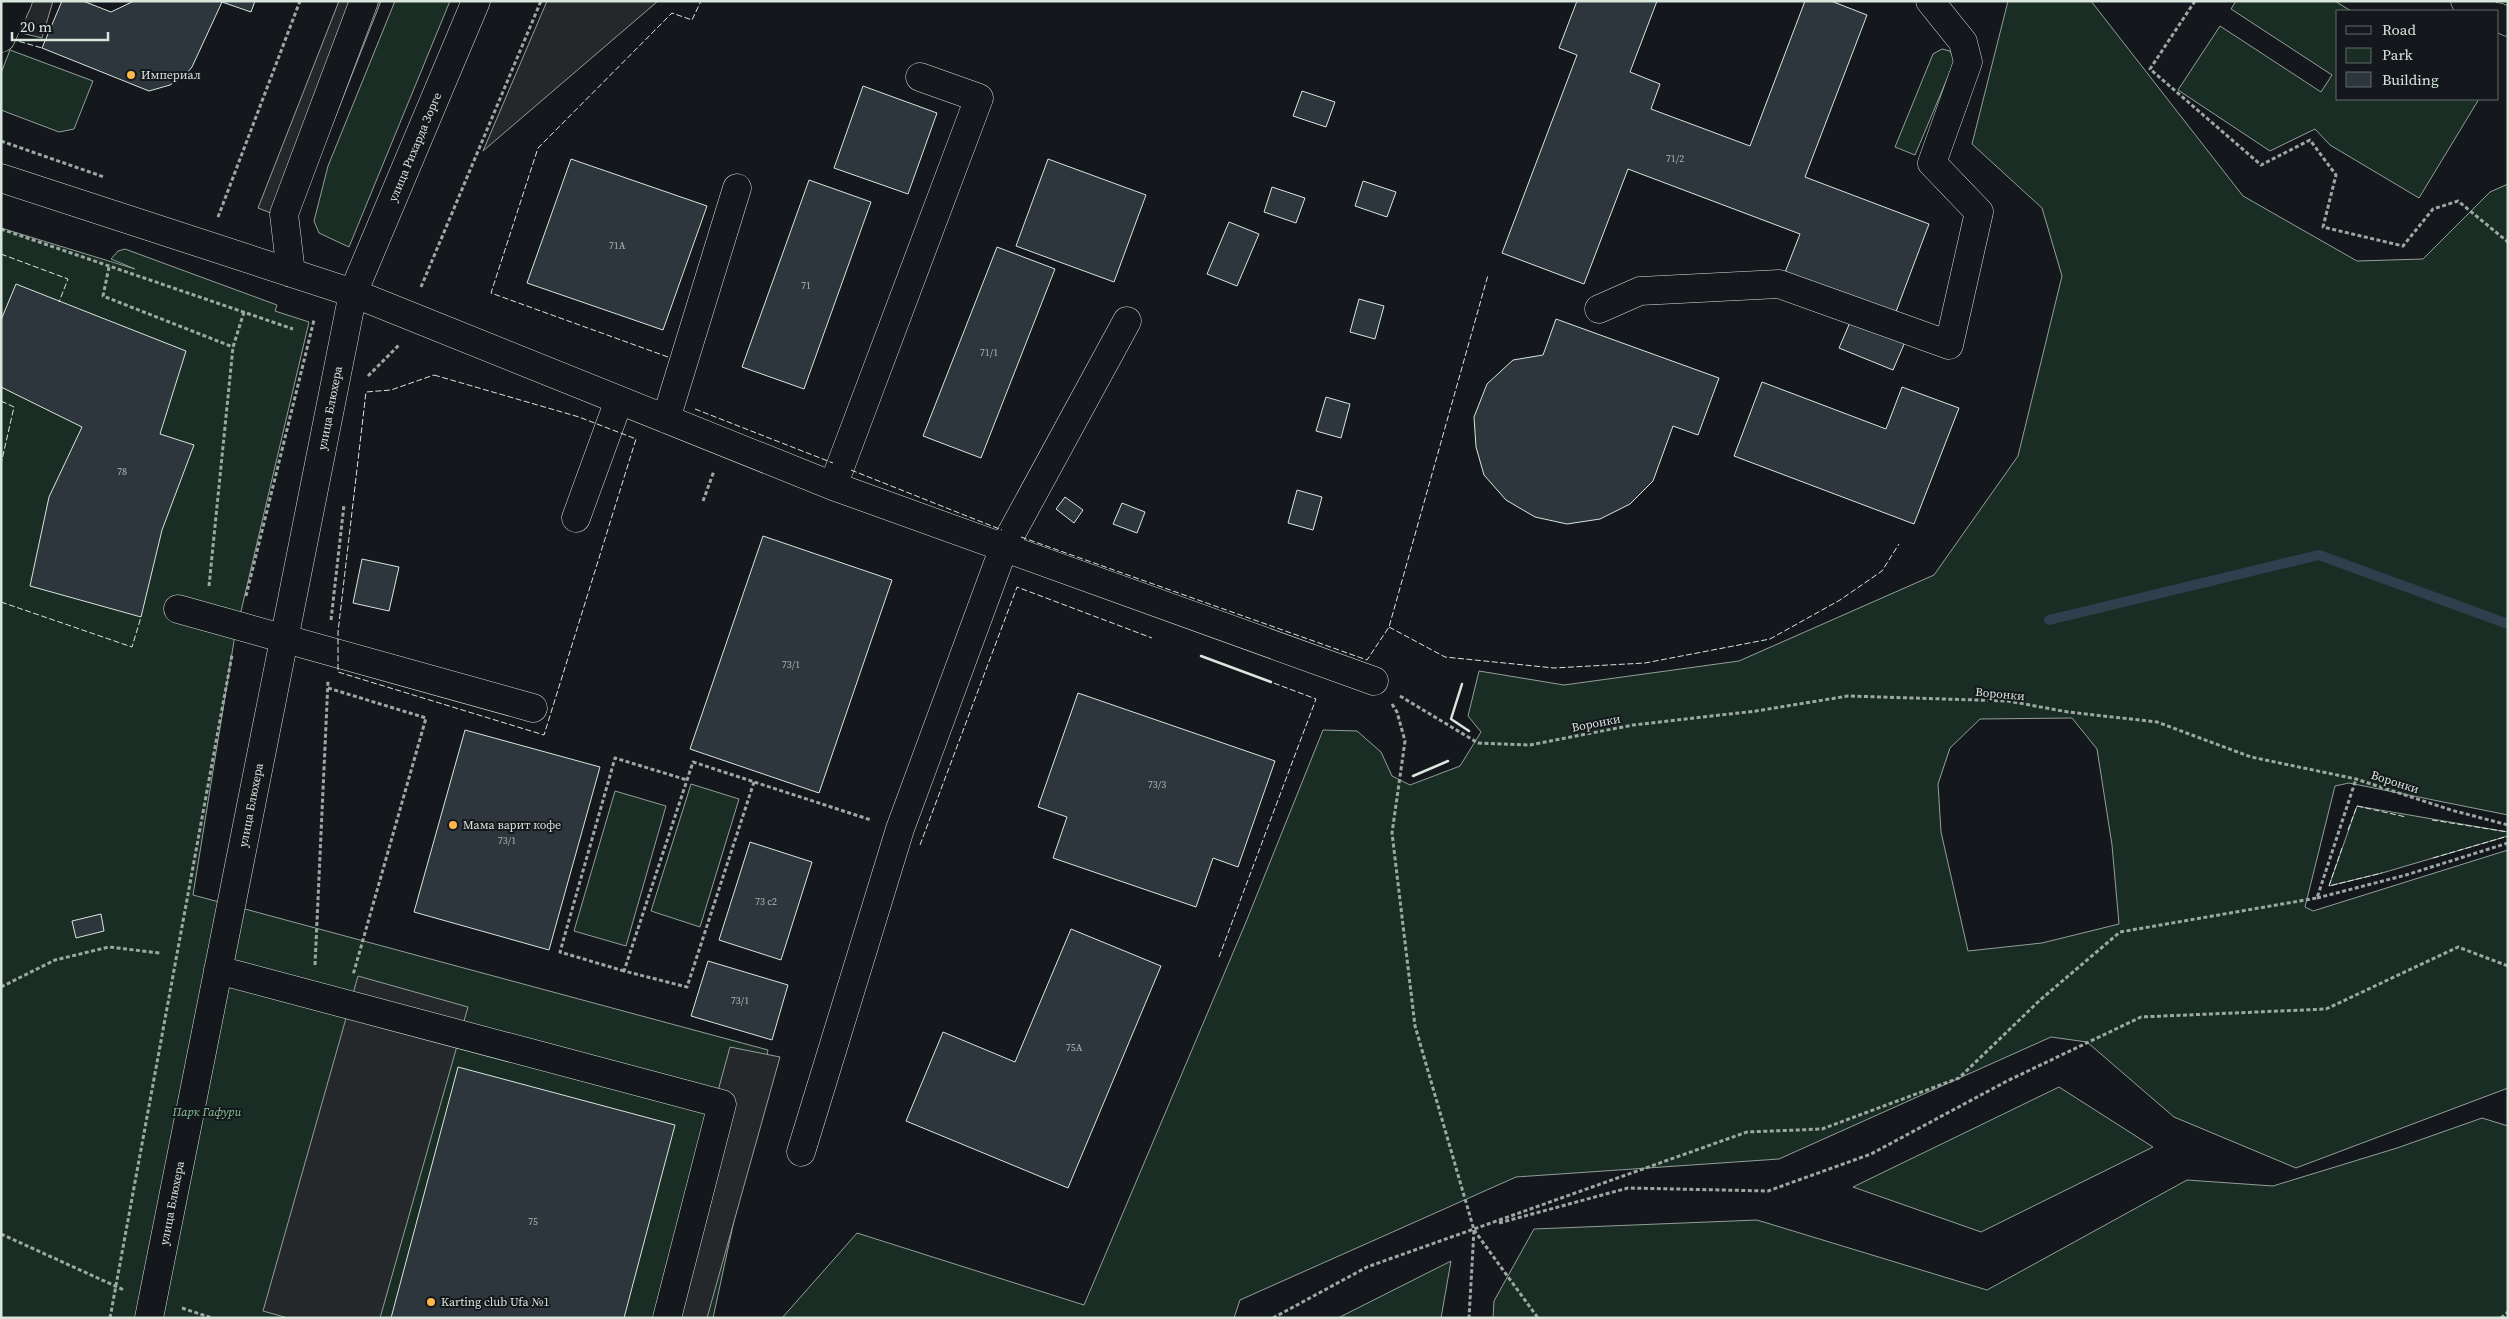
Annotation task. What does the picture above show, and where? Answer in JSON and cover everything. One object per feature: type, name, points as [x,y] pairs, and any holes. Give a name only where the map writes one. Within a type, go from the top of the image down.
[{"type":"street","points":[[1,38],[18,1]]},
{"type":"street","points":[[291,273],[284,214],[364,1]]},
{"type":"street","name":"улица Рихарда Зорге","points":[[353,293],[476,1]]},
{"type":"street","points":[[1599,309],[1640,292],[1779,284],[1949,345],[1979,212],[1932,163],[1968,62],[1963,42],[1930,1]]},
{"type":"street","points":[[2464,1],[2483,10]]},
{"type":"street","points":[[833,486],[979,98],[920,77]]},
{"type":"street","points":[[1,178],[353,293],[833,486],[1374,681]]},
{"type":"street","points":[[666,419],[737,188]]},
{"type":"street","name":"улица Блюхера","points":[[151,1308],[353,293]]},
{"type":"street","points":[[801,1152],[900,829],[1004,547],[1127,321]]},
{"type":"street","points":[[576,518],[619,400]]},
{"type":"street","points":[[178,609],[533,708]]},
{"type":"street","points":[[218,970],[722,1104],[667,1318]]},
{"type":"path","points":[[210,214],[219,217],[300,1]]},
{"type":"path","points":[[419,292],[541,1]]},
{"type":"path","points":[[2194,1],[2150,69],[2261,165],[2310,140],[2336,175],[2323,227],[2403,246],[2432,209],[2458,201],[2508,242]]},
{"type":"path","points":[[1,141],[110,179]]},
{"type":"path","points":[[1,229],[293,328]]},
{"type":"path","points":[[109,267],[103,296],[232,347]]},
{"type":"path","points":[[110,1318],[238,626],[323,283]]},
{"type":"path","points":[[206,617],[232,347],[244,312]]},
{"type":"path","points":[[363,381],[399,344]]},
{"type":"path","points":[[313,995],[328,688],[328,651],[345,495]]},
{"type":"path","points":[[1374,681],[1397,712],[1405,741],[1392,833],[1415,1026],[1474,1230],[1469,1318]]},
{"type":"path","name":"Воронки","points":[[1374,681],[1478,743],[1530,745],[1633,725],[1756,711],[1848,696],[2008,701],[2068,712],[2158,722],[2251,756],[2356,779],[2451,810],[2508,825]]},
{"type":"path","points":[[328,688],[426,718],[345,1004]]},
{"type":"path","points":[[687,780],[615,758],[560,952],[687,987],[754,782]]},
{"type":"path","points":[[624,971],[692,762],[900,829]]},
{"type":"path","points":[[2317,898],[2356,779]]},
{"type":"path","points":[[1274,1318],[1367,1267],[1747,1132],[1822,1129],[1959,1078],[2040,1000],[2120,932],[2317,898],[2406,875],[2508,843]]},
{"type":"path","points":[[1,987],[55,960],[109,947],[160,953]]},
{"type":"path","points":[[1474,1230],[1628,1188],[1768,1191],[1871,1154],[2007,1081],[2141,1017],[2326,1009],[2458,947],[2508,966]]},
{"type":"path","points":[[1474,1230],[1538,1318]]},
{"type":"path","points":[[1,1234],[117,1288],[151,1308],[212,1318]]},
{"type":"path","points":[[2501,1318],[2508,1312]]},
{"type":"green space","points":[[395,1],[450,1],[349,247],[319,233],[314,221],[328,166]]},
{"type":"green space","points":[[2008,1],[2091,1],[2243,196],[2357,261],[2423,259],[2490,192],[2508,184],[2508,815],[2349,783],[2335,786],[2305,907],[2313,911],[2508,850],[2508,1088],[2296,1168],[2174,1117],[2087,1042],[2051,1037],[1779,1159],[1516,1177],[1240,1300],[1234,1318],[782,1318],[857,1233],[1084,1305],[1246,922],[1323,730],[1357,731],[1381,752],[1392,776],[1410,785],[1460,766],[1481,732],[1468,716],[1479,671],[1564,685],[1739,661],[1934,575],[2018,456],[2062,276],[2042,208],[1972,144]],"holes":[[[2072,718],[2097,749],[2112,845],[2119,924],[2042,943],[1968,951],[1941,832],[1938,784],[1950,748],[1980,719]]]},
{"type":"green space","points":[[2236,1],[2335,1],[2349,10],[2336,10],[2336,100],[2478,100],[2419,198],[2330,145],[2315,129],[2270,151],[2178,90],[2220,26],[2321,92],[2332,75],[2231,9]]},
{"type":"green space","points":[[1942,49],[1950,51],[1955,60],[1915,155],[1895,147],[1933,54]]},
{"type":"green space","points":[[10,50],[93,81],[74,129],[59,132],[1,110],[1,73]]},
{"type":"green space","name":"Парк Гафури","points":[[1,228],[135,269],[111,259],[118,251],[125,249],[277,305],[275,311],[309,322],[234,641],[193,895],[768,1050],[754,1128],[713,1318],[1,1318]]},
{"type":"green space","points":[[691,784],[739,799],[700,927],[651,911]]},
{"type":"green space","points":[[615,791],[666,806],[626,946],[574,931]]},
{"type":"green space","points":[[2357,806],[2508,832],[2508,836],[2382,873],[2329,886]]},
{"type":"green space","points":[[2059,1087],[2153,1147],[1981,1232],[1853,1187]]},
{"type":"green space","points":[[2482,1118],[2508,1126],[2508,1318],[1493,1318],[1494,1301],[1534,1229],[1757,1220],[1987,1290],[2187,1180],[2273,1186],[2397,1148]]},
{"type":"green space","points":[[1451,1261],[1441,1318],[1338,1318]]},
{"type":"shaded area","points":[[1,1],[53,1],[42,38],[1,28]]},
{"type":"shaded area","points":[[339,1],[381,1],[294,222],[258,208]]},
{"type":"shaded area","points":[[547,1],[658,1],[483,151]]},
{"type":"shaded area","points":[[358,976],[468,1007],[380,1318],[288,1318],[263,1311]]},
{"type":"shaded area","points":[[730,1047],[780,1057],[707,1318],[656,1318]]},
{"type":"building","points":[[62,1],[83,1],[111,12],[134,1],[255,1],[251,12],[222,2],[192,67],[170,85],[149,91],[42,48]]},
{"type":"building","points":[[1577,1],[1657,1],[1630,72],[1660,84],[1651,109],[1750,146],[1805,1],[1831,1],[1867,15],[1805,177],[1929,224],[1894,317],[1784,275],[1800,234],[1628,169],[1584,284],[1502,253],[1577,55],[1559,48]]},
{"type":"building","points":[[863,86],[937,113],[908,194],[834,168]]},
{"type":"building","points":[[1302,91],[1335,102],[1326,127],[1293,116]]},
{"type":"building","points":[[571,159],[707,206],[663,330],[527,283]]},
{"type":"building","points":[[1048,159],[1146,195],[1114,282],[1016,246]]},
{"type":"building","points":[[809,180],[871,202],[804,389],[742,367]]},
{"type":"building","points":[[1363,181],[1396,192],[1387,217],[1355,206]]},
{"type":"building","points":[[1272,187],[1305,198],[1296,223],[1264,212]]},
{"type":"building","points":[[1229,222],[1259,234],[1237,286],[1207,274]]},
{"type":"building","points":[[997,247],[1055,269],[981,458],[923,436]]},
{"type":"building","points":[[16,284],[186,351],[160,434],[194,445],[162,530],[141,617],[30,586],[49,497],[82,427],[1,387],[1,320]]},
{"type":"building","points":[[1359,299],[1384,306],[1375,339],[1350,332]]},
{"type":"building","points":[[1556,319],[1719,378],[1698,435],[1673,426],[1653,481],[1630,504],[1600,519],[1567,524],[1535,517],[1506,500],[1484,475],[1476,447],[1474,417],[1487,384],[1513,360],[1543,355]]},
{"type":"building","points":[[1851,320],[1905,342],[1893,370],[1839,348]]},
{"type":"building","points":[[1762,382],[1886,429],[1902,387],[1959,408],[1914,524],[1734,456]]},
{"type":"building","points":[[1326,397],[1350,404],[1341,438],[1316,431]]},
{"type":"building","points":[[1297,490],[1322,497],[1313,530],[1288,523]]},
{"type":"building","points":[[1065,497],[1083,510],[1074,523],[1056,509]]},
{"type":"building","points":[[1122,503],[1145,512],[1137,533],[1113,524]]},
{"type":"building","points":[[763,536],[892,580],[819,793],[690,749]]},
{"type":"building","points":[[362,559],[399,567],[389,611],[353,603]]},
{"type":"building","points":[[1078,693],[1275,761],[1238,867],[1213,858],[1196,907],[1053,858],[1067,817],[1038,807]]},
{"type":"building","points":[[465,730],[600,767],[549,950],[414,912]]},
{"type":"building","points":[[750,842],[812,862],[781,960],[719,940]]},
{"type":"building","points":[[101,914],[104,931],[76,938],[72,921]]},
{"type":"building","points":[[1071,929],[1161,966],[1068,1188],[906,1121],[943,1032],[1015,1062]]},
{"type":"building","points":[[708,961],[788,985],[772,1040],[691,1016]]},
{"type":"building","points":[[458,1067],[675,1125],[624,1318],[391,1318]]},
{"type":"waterway","points":[[2049,620],[2319,555],[2508,624]]},
{"type":"fence","points":[[668,357],[491,293],[538,148],[672,13],[692,20],[701,1]]},
{"type":"fence","points":[[11,39],[42,48]]},
{"type":"fence","points":[[1,254],[68,279],[59,302]]},
{"type":"fence","points":[[1021,537],[1367,660],[1389,627],[1488,275]]},
{"type":"fence","points":[[434,375],[579,417],[636,439],[544,735],[338,672],[338,632],[366,392],[391,390],[434,375]]},
{"type":"fence","points":[[1,401],[14,407],[1,464]]},
{"type":"fence","points":[[695,409],[833,463]]},
{"type":"fence","points":[[851,470],[1002,530]]},
{"type":"fence","points":[[1389,627],[1445,657],[1554,668],[1645,663],[1770,639],[1840,600],[1882,571],[1899,544]]},
{"type":"fence","points":[[920,845],[1017,587],[1152,638]]},
{"type":"fence","points":[[1,602],[132,647],[141,617]]},
{"type":"fence","points":[[1219,957],[1316,699],[1271,682]]},
{"type":"fence","points":[[2348,830],[2357,806],[2406,817]]},
{"type":"fence","points":[[2432,820],[2508,832]]},
{"type":"fence","points":[[2433,858],[2508,836]]},
{"type":"fence","points":[[2342,848],[2329,886],[2382,873]]},
{"type":"wall","points":[[1201,656],[1271,682]]},
{"type":"wall","points":[[1462,684],[1451,719],[1469,731]]},
{"type":"wall","points":[[1413,776],[1448,761]]},
{"type":"place","name":"Империал","points":[[131,75]]},
{"type":"place","name":"Мама варит кофе","points":[[453,825]]},
{"type":"place","name":"Karting club Ufa №1","points":[[431,1302]]}]
